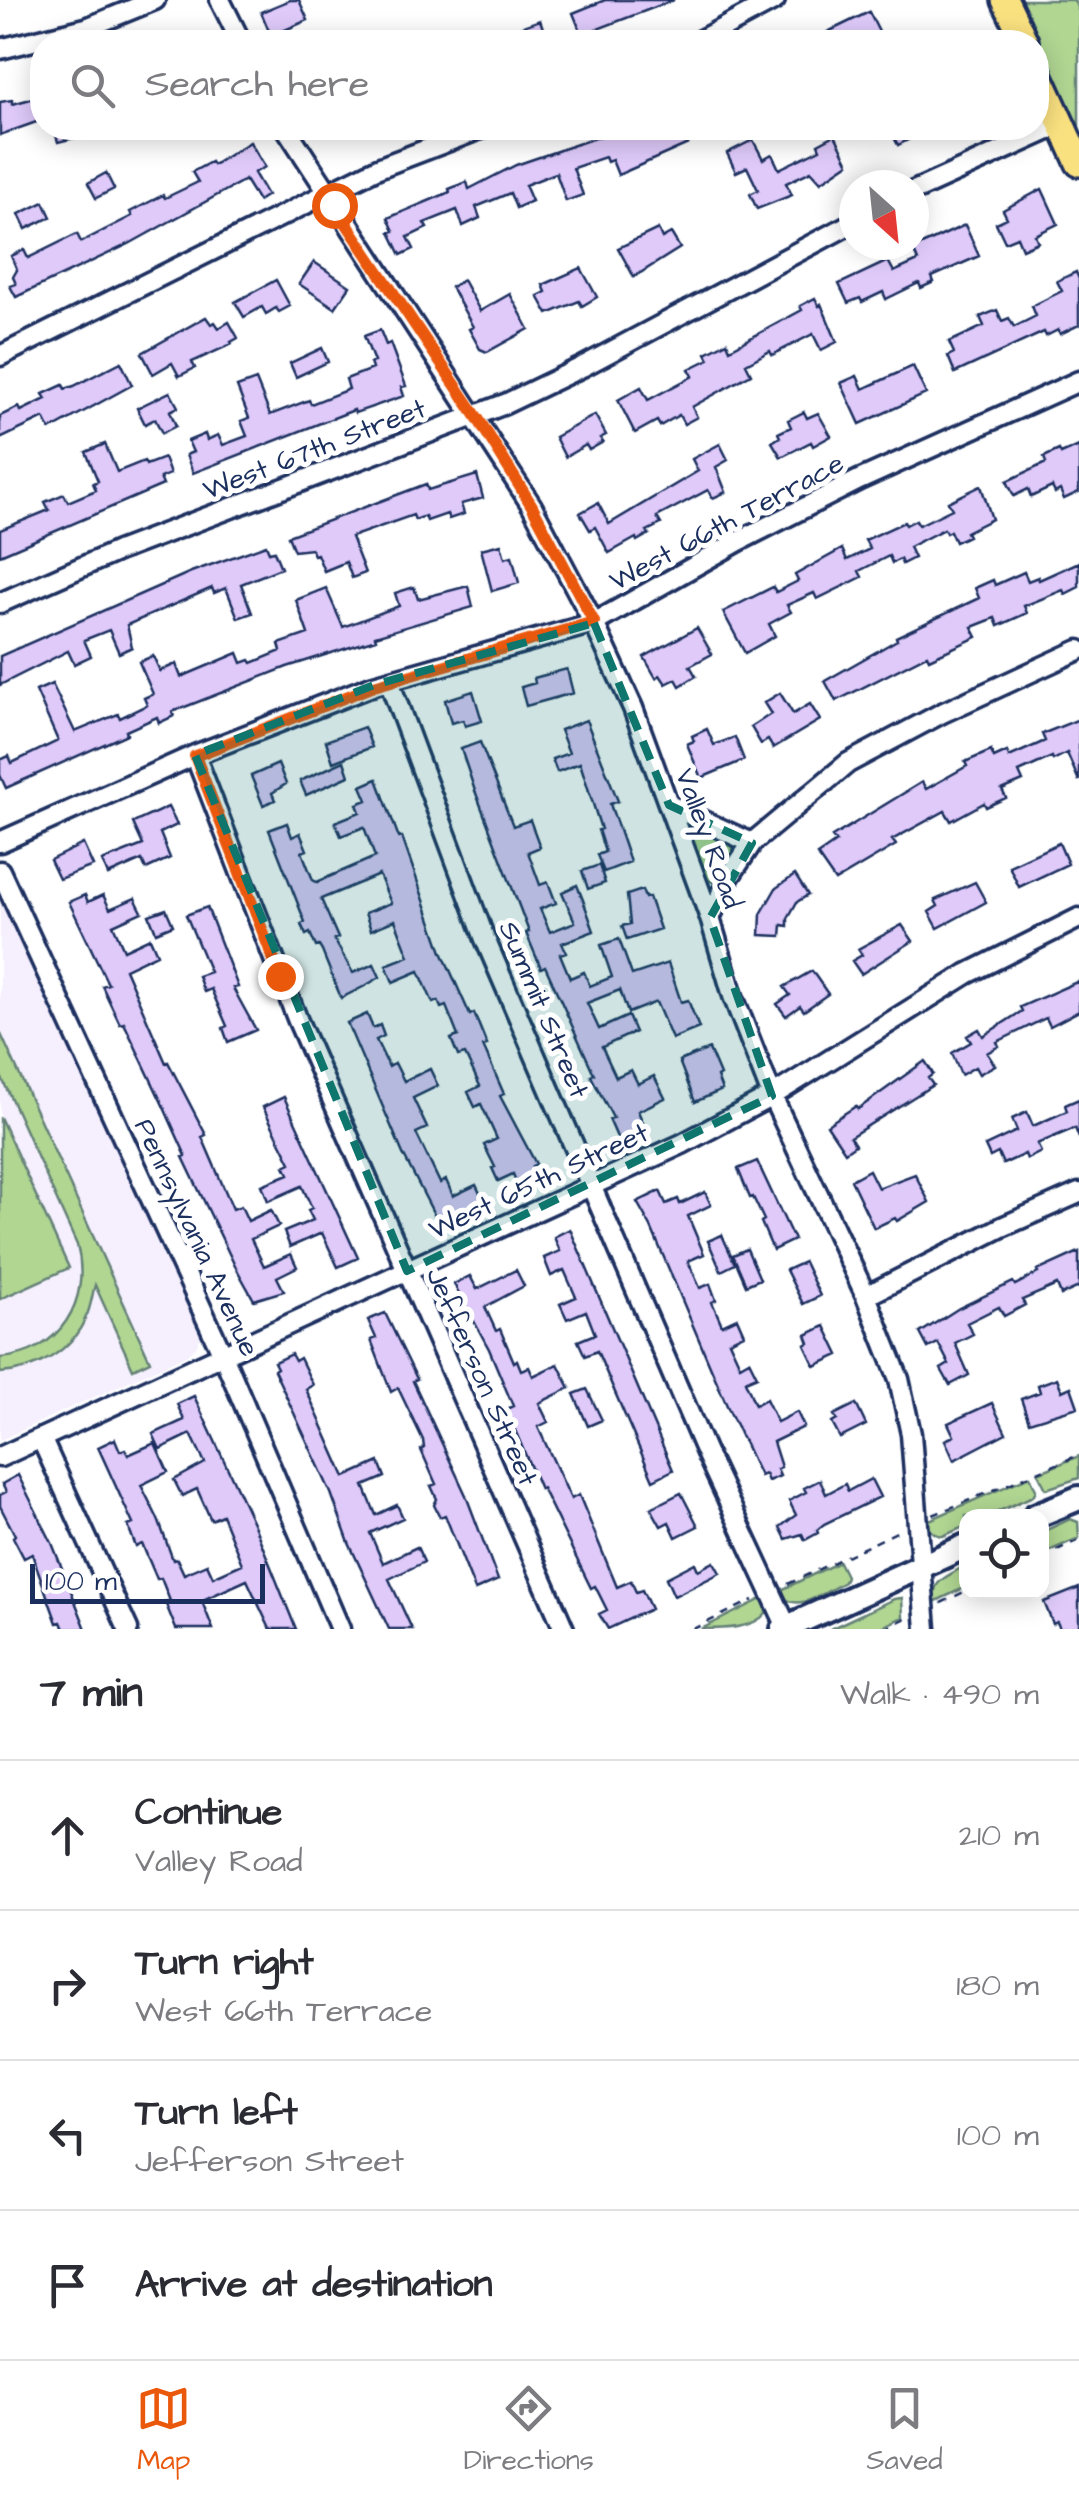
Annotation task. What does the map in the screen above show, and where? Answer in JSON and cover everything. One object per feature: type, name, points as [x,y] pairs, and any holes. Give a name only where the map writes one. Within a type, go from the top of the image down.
[{"type":"main road","points":[[1006,0],[1020,30]]},
{"type":"main road","points":[[1049,96],[1079,162]]},
{"type":"main road","points":[[1049,1510],[1079,1498]]},
{"type":"main road","points":[[785,1628],[959,1549]]},
{"type":"street","points":[[78,30],[156,0]]},
{"type":"street","points":[[220,0],[235,30]]},
{"type":"street","points":[[719,30],[775,0]]},
{"type":"street","points":[[0,49],[30,42]]},
{"type":"street","points":[[1049,130],[1062,124]]},
{"type":"street","name":"Valley Road","points":[[293,140],[532,506],[594,622],[633,708],[710,918],[732,996],[772,1096],[866,1296],[905,1400],[923,1564],[920,1622]]},
{"type":"street","points":[[0,356],[378,168],[452,140]]},
{"type":"street","points":[[929,184],[1027,140]]},
{"type":"street","name":"West 67th Street","points":[[0,602],[118,551],[477,417],[582,367],[839,230]]},
{"type":"street","name":"West 66th Terrace","points":[[0,842],[195,756],[389,681],[594,622],[860,480],[1079,381]]},
{"type":"street","points":[[710,918],[730,876],[752,843],[848,763],[937,716],[1079,650]]},
{"type":"street","name":"Summit Street","points":[[389,681],[456,869],[785,1628]]},
{"type":"street","name":"Jefferson Street","points":[[195,756],[298,1020],[564,1629]]},
{"type":"street","points":[[668,806],[752,843]]},
{"type":"street","name":"Pennsylvania Avenue","points":[[0,872],[223,1355],[340,1629]]},
{"type":"street","name":"West 65th Street","points":[[0,1456],[682,1144],[772,1096],[966,974],[1079,918]]},
{"type":"street","points":[[866,1296],[1079,1193]]},
{"type":"street","points":[[42,1438],[128,1629]]},
{"type":"path","points":[[926,1518],[1079,1455]]},
{"type":"path","points":[[693,1629],[908,1526]]},
{"type":"path","points":[[1049,1554],[1079,1540]]},
{"type":"path","points":[[934,1606],[959,1594]]},
{"type":"path","points":[[884,1629],[920,1622]]},
{"type":"highlighted area","points":[[594,623],[669,805],[752,843],[710,918],[772,1096],[407,1271],[195,755],[374,685]]},
{"type":"shaded area","points":[[0,894],[201,1337],[186,1355],[0,1440]]},
{"type":"green space","points":[[1019,0],[1074,0],[1079,12],[1079,134],[1049,67],[1049,30],[1032,30]]},
{"type":"green space","points":[[698,829],[731,841],[733,846],[730,863],[716,883],[707,880],[692,837]]},
{"type":"green space","points":[[0,1032],[150,1361],[133,1369],[95,1285],[86,1317],[72,1340],[39,1363],[0,1373],[0,1358],[39,1347],[66,1321],[80,1286],[80,1266],[77,1245],[0,1074]]},
{"type":"green space","points":[[0,1117],[69,1268],[0,1299]]},
{"type":"green space","points":[[1079,1456],[1079,1478],[1046,1489],[1038,1473]]},
{"type":"green space","points":[[1030,1476],[1036,1490],[1033,1496],[1004,1509],[959,1509],[959,1529],[943,1536],[935,1533],[927,1521]]},
{"type":"green space","points":[[1070,1519],[1078,1522],[1079,1538],[1049,1551],[1049,1529]]},
{"type":"green space","points":[[839,1562],[846,1576],[844,1582],[819,1596],[792,1602],[779,1591]]},
{"type":"green space","points":[[959,1569],[959,1590],[934,1602],[935,1588]]},
{"type":"green space","points":[[764,1598],[766,1613],[754,1622],[701,1629]]},
{"type":"green space","points":[[902,1598],[903,1617],[878,1629],[830,1629],[894,1599]]},
{"type":"building","points":[[299,0],[308,20],[285,30],[268,30],[261,12]]},
{"type":"building","points":[[605,0],[674,0],[595,30],[580,30],[573,13]]},
{"type":"building","points":[[869,12],[878,30],[832,30]]},
{"type":"building","points":[[540,20],[544,30],[512,30]]},
{"type":"building","points":[[30,99],[30,124],[0,135],[0,102],[12,100],[12,104]]},
{"type":"building","points":[[589,140],[686,140],[688,144],[618,175],[612,160],[607,162],[605,157],[573,168],[583,195],[566,201],[556,173],[525,185],[532,201],[516,208],[510,193],[476,207],[480,218],[463,226],[457,210],[424,223],[427,228],[408,237],[414,249],[401,255],[388,218],[467,182],[469,189],[516,165]]},
{"type":"building","points":[[753,140],[763,159],[772,154],[779,169],[820,149],[818,144],[838,140],[849,163],[821,182],[811,171],[786,183],[792,195],[757,209],[750,194],[758,190],[747,167],[736,172],[727,153]]},
{"type":"building","points":[[250,142],[265,167],[254,173],[267,195],[258,201],[245,180],[129,244],[16,297],[10,286],[16,284],[13,277],[17,270],[11,256],[24,250],[28,258],[77,234],[81,242],[163,195],[165,198],[198,182],[192,172],[211,162],[213,165]]},
{"type":"building","points":[[106,173],[114,189],[96,198],[88,183]]},
{"type":"building","points":[[1042,189],[1058,224],[1035,235],[1038,242],[1022,249],[1017,237],[1005,242],[996,223],[1007,218],[1003,210]]},
{"type":"building","points":[[44,202],[51,217],[26,229],[19,214]]},
{"type":"building","points":[[965,225],[979,256],[932,277],[934,282],[921,288],[919,283],[886,299],[883,292],[862,302],[860,298],[848,303],[839,284],[888,261],[894,272],[918,260],[929,260],[929,242]]},
{"type":"building","points":[[658,229],[662,238],[671,233],[680,248],[634,277],[618,248]]},
{"type":"building","points":[[314,262],[350,286],[335,308],[299,284]]},
{"type":"building","points":[[581,268],[597,297],[582,306],[579,301],[548,314],[538,296],[546,292],[543,285]]},
{"type":"building","points":[[1076,272],[1079,325],[1060,334],[1058,330],[1046,336],[1044,332],[955,373],[948,356],[954,353],[949,342],[984,326],[980,317],[997,310],[1002,321],[1009,318],[1014,327],[1036,316],[1032,306],[1062,291],[1057,281]]},
{"type":"building","points":[[276,280],[290,306],[266,314],[262,307],[244,317],[235,302]]},
{"type":"building","points":[[463,280],[480,311],[510,294],[529,329],[487,352],[480,349],[451,287]]},
{"type":"building","points":[[815,298],[837,342],[821,350],[813,334],[772,355],[770,351],[746,364],[751,374],[692,407],[697,417],[684,424],[679,415],[635,433],[618,400],[641,387],[648,400],[693,376],[689,369],[709,359],[706,353],[727,342],[730,349],[802,310],[800,306]]},
{"type":"building","points":[[206,317],[219,328],[229,322],[238,338],[192,362],[195,368],[179,376],[172,363],[153,374],[142,353]]},
{"type":"building","points":[[380,330],[386,345],[390,343],[406,386],[401,387],[404,396],[355,413],[354,410],[193,473],[186,455],[193,452],[188,441],[205,434],[207,440],[218,435],[223,445],[247,436],[241,421],[249,418],[237,387],[256,380],[270,415],[349,389],[346,379],[372,369],[370,363],[374,362],[364,336]]},
{"type":"building","points":[[322,348],[328,362],[296,377],[290,363]]},
{"type":"building","points":[[121,362],[132,385],[50,430],[44,418],[0,439],[0,416],[19,407],[21,411],[46,399],[43,394],[63,385],[65,389],[74,386]]},
{"type":"building","points":[[913,366],[926,394],[860,424],[841,383],[857,376],[863,389]]},
{"type":"building","points":[[170,392],[178,407],[170,411],[176,426],[162,433],[155,419],[145,424],[137,408]]},
{"type":"building","points":[[804,412],[807,418],[818,413],[831,436],[781,457],[772,442],[780,437],[778,433],[791,427],[788,420]]},
{"type":"building","points":[[595,415],[606,435],[600,438],[603,442],[589,450],[586,445],[565,457],[555,437]]},
{"type":"building","points":[[105,444],[117,472],[164,458],[170,474],[160,478],[163,485],[0,555],[0,530],[49,510],[45,502],[64,494],[68,502],[96,490],[93,483],[98,481],[86,452]]},
{"type":"building","points":[[720,444],[728,460],[716,467],[726,492],[713,498],[708,490],[657,517],[661,524],[637,541],[636,538],[609,553],[595,527],[590,530],[580,513],[598,503],[609,524],[698,471],[692,459]]},
{"type":"building","points":[[1079,446],[1079,492],[1064,499],[1060,490],[1055,493],[1052,487],[1031,497],[1028,489],[1014,496],[1007,481],[1046,463],[1044,457]]},
{"type":"building","points":[[477,475],[483,498],[461,504],[464,514],[449,519],[447,514],[427,521],[425,516],[415,520],[413,515],[351,537],[365,573],[352,578],[346,562],[324,571],[317,554],[311,549],[294,551],[288,536],[426,484],[428,490]]},
{"type":"building","points":[[981,486],[992,519],[966,532],[968,536],[955,542],[950,531],[946,533],[944,529],[909,547],[914,558],[902,564],[900,559],[892,563],[889,556],[859,571],[862,577],[817,599],[814,593],[787,605],[791,612],[769,624],[775,636],[745,653],[723,612],[773,587],[776,592],[798,581],[795,575],[842,549],[847,560],[870,549],[865,540],[904,522],[906,525],[916,520],[919,525],[952,509],[948,502]]},
{"type":"building","points":[[501,544],[505,558],[512,556],[519,583],[492,591],[481,549]]},
{"type":"building","points":[[266,545],[269,552],[274,551],[281,568],[241,584],[252,613],[238,618],[226,588],[214,593],[212,588],[127,625],[132,647],[119,653],[109,630],[84,640],[91,656],[74,664],[68,651],[0,685],[0,656],[191,572]]},
{"type":"building","points":[[1079,562],[1079,587],[1024,606],[1027,613],[998,626],[995,618],[972,627],[977,637],[929,659],[927,655],[836,701],[825,681],[897,640],[896,637],[979,598],[975,588],[993,580],[995,585],[1024,572],[1028,581],[1038,577],[1039,580]]},
{"type":"building","points":[[468,586],[473,607],[287,667],[172,712],[174,716],[159,723],[157,717],[6,788],[0,775],[0,760],[9,756],[12,763],[58,741],[36,691],[52,684],[75,732],[147,705],[144,698],[153,694],[139,662],[153,656],[160,671],[176,664],[181,677],[238,653],[242,663],[252,663],[281,651],[279,644],[308,634],[296,600],[326,588],[343,627],[399,606],[395,593],[414,587],[418,599]]},
{"type":"building","points":[[697,628],[712,654],[690,666],[696,676],[680,686],[676,679],[666,684],[660,675],[656,678],[644,657]]},
{"type":"building","points":[[567,669],[573,693],[526,706],[521,687],[535,683],[534,678]]},
{"type":"building","points":[[473,691],[482,721],[465,726],[463,720],[451,723],[445,700]]},
{"type":"building","points":[[780,693],[793,714],[810,704],[820,720],[773,748],[768,740],[761,744],[751,727],[771,714],[764,703]]},
{"type":"building","points":[[1079,719],[1079,781],[1067,753],[1053,760],[1052,757],[1019,772],[1023,781],[1002,790],[1006,798],[986,807],[984,803],[951,821],[945,811],[892,840],[896,845],[835,881],[817,855],[836,842],[832,837],[922,782],[926,789],[967,766],[965,762],[991,751],[994,758],[1007,752],[1009,757],[1045,741],[1042,734]]},
{"type":"building","points":[[586,720],[618,801],[610,804],[630,862],[604,872],[597,855],[605,852],[598,830],[601,829],[580,763],[557,772],[552,759],[569,753],[560,730]]},
{"type":"building","points":[[364,727],[372,747],[333,762],[326,741]]},
{"type":"building","points":[[707,729],[714,745],[735,737],[744,760],[701,778],[687,744],[694,741],[692,736]]},
{"type":"building","points":[[480,742],[513,826],[530,820],[540,847],[528,852],[540,885],[548,882],[556,903],[540,909],[550,932],[575,922],[562,892],[577,885],[583,900],[594,931],[562,943],[566,952],[560,954],[570,978],[584,972],[590,986],[612,977],[601,945],[619,939],[632,975],[668,963],[681,1002],[688,1000],[699,1028],[672,1039],[656,1002],[628,1013],[620,990],[587,1003],[599,1029],[628,1016],[635,1032],[602,1047],[616,1077],[631,1070],[638,1084],[654,1076],[665,1098],[638,1111],[647,1132],[620,1144],[609,1119],[613,1118],[591,1076],[594,1074],[526,933],[529,932],[474,788],[461,749]]},
{"type":"building","points":[[344,761],[349,776],[306,795],[300,781]]},
{"type":"building","points":[[278,764],[286,784],[272,793],[275,800],[263,805],[251,776]]},
{"type":"building","points":[[377,779],[399,838],[402,837],[442,952],[487,1045],[483,1046],[504,1094],[500,1096],[536,1164],[532,1166],[536,1174],[517,1184],[513,1174],[498,1181],[492,1168],[495,1167],[484,1145],[497,1139],[481,1104],[475,1107],[468,1092],[480,1086],[465,1054],[458,1056],[451,1039],[458,1036],[446,1006],[441,1008],[438,1001],[433,1003],[419,971],[393,982],[386,965],[409,956],[395,920],[371,930],[365,913],[391,903],[379,875],[321,899],[338,938],[334,939],[353,973],[374,964],[380,977],[341,998],[322,951],[301,924],[305,922],[269,830],[287,823],[292,837],[300,833],[307,850],[302,852],[317,882],[375,857],[364,827],[341,836],[335,822],[360,812],[357,804],[367,800],[361,786]]},
{"type":"building","points":[[168,807],[177,825],[160,833],[170,858],[146,869],[142,860],[108,875],[102,861],[143,845],[133,823]]},
{"type":"building","points":[[1059,843],[1068,864],[1019,887],[1009,866]]},
{"type":"building","points":[[83,844],[93,866],[59,879],[50,860]]},
{"type":"building","points":[[599,865],[605,883],[588,889],[582,871]]},
{"type":"building","points":[[795,875],[808,895],[797,902],[788,926],[782,925],[781,936],[760,935],[761,914],[776,888]]},
{"type":"building","points":[[975,882],[986,902],[938,928],[929,912],[938,906],[935,900]]},
{"type":"building","points":[[642,890],[645,898],[649,897],[660,929],[627,940],[622,926],[630,924],[627,895]]},
{"type":"building","points":[[85,895],[88,902],[103,895],[110,909],[135,898],[142,912],[113,925],[124,950],[150,938],[157,954],[125,969],[166,1063],[206,1135],[202,1137],[233,1209],[241,1206],[248,1221],[271,1210],[279,1226],[251,1239],[264,1266],[291,1254],[297,1267],[277,1277],[284,1291],[254,1300],[235,1266],[124,1023],[120,1024],[102,986],[108,984],[69,902]]},
{"type":"building","points":[[207,907],[238,987],[233,988],[256,1030],[228,1042],[223,1028],[227,1026],[211,989],[204,992],[198,976],[210,972],[186,915]]},
{"type":"building","points":[[166,909],[173,925],[156,932],[149,915]]},
{"type":"building","points":[[902,925],[913,941],[861,974],[852,961],[862,955],[858,949]]},
{"type":"building","points":[[812,971],[828,994],[804,1011],[800,1006],[786,1016],[777,1004],[790,995],[784,987]]},
{"type":"building","points":[[1079,981],[1079,1011],[1050,1026],[1046,1018],[997,1042],[999,1046],[987,1053],[995,1065],[979,1074],[975,1067],[961,1075],[952,1053],[971,1042],[967,1036],[979,1029],[983,1036],[1022,1011],[1020,1007]]},
{"type":"building","points":[[367,1014],[373,1028],[380,1025],[384,1036],[376,1040],[389,1067],[395,1063],[404,1081],[430,1069],[438,1086],[413,1098],[427,1128],[416,1133],[440,1183],[446,1180],[453,1196],[476,1185],[484,1202],[439,1224],[403,1154],[347,1023]]},
{"type":"building","points":[[709,1049],[722,1090],[695,1102],[679,1061]]},
{"type":"building","points":[[925,1061],[933,1074],[928,1078],[933,1085],[850,1137],[855,1145],[845,1152],[827,1125],[856,1106],[858,1109]]},
{"type":"building","points":[[284,1097],[358,1258],[338,1267],[322,1233],[290,1247],[284,1232],[313,1220],[302,1186],[268,1201],[262,1185],[289,1174],[285,1166],[291,1163],[263,1107]]},
{"type":"building","points":[[1079,1099],[1079,1138],[1075,1128],[1037,1144],[1041,1152],[1027,1159],[1025,1154],[1003,1164],[998,1153],[990,1157],[985,1146],[1017,1131],[1012,1119],[1027,1112],[1033,1126],[1067,1111],[1065,1105]]},
{"type":"building","points":[[757,1161],[794,1240],[773,1250],[761,1222],[764,1220],[738,1169]]},
{"type":"building","points":[[869,1170],[878,1188],[915,1174],[929,1202],[897,1221],[895,1218],[874,1228],[851,1180]]},
{"type":"building","points":[[660,1191],[666,1204],[678,1199],[680,1204],[705,1192],[711,1205],[688,1216],[704,1254],[688,1261],[700,1288],[710,1284],[716,1300],[712,1302],[722,1325],[737,1318],[744,1334],[729,1341],[740,1365],[749,1360],[757,1376],[745,1381],[755,1405],[766,1399],[777,1422],[797,1412],[804,1427],[773,1442],[780,1476],[768,1481],[765,1474],[760,1476],[728,1408],[637,1202]]},
{"type":"building","points":[[570,1229],[673,1470],[653,1480],[597,1351],[585,1356],[578,1341],[595,1334],[586,1311],[567,1319],[560,1304],[576,1297],[564,1270],[551,1276],[544,1258],[560,1251],[554,1237]]},
{"type":"building","points":[[722,1235],[735,1264],[721,1271],[708,1241]]},
{"type":"building","points":[[747,1249],[760,1279],[746,1285],[733,1255]]},
{"type":"building","points":[[1079,1252],[1079,1287],[1061,1295],[1057,1285],[1022,1300],[1025,1305],[1004,1316],[999,1307],[967,1323],[973,1334],[955,1343],[969,1375],[950,1385],[941,1369],[949,1364],[938,1343],[928,1348],[920,1333],[959,1308]]},
{"type":"building","points":[[804,1262],[820,1296],[803,1304],[786,1270]]},
{"type":"building","points":[[516,1270],[524,1286],[485,1307],[521,1370],[529,1367],[533,1376],[558,1364],[570,1388],[539,1403],[548,1422],[538,1427],[571,1499],[579,1495],[617,1587],[631,1581],[636,1592],[642,1590],[651,1609],[608,1629],[599,1614],[607,1610],[595,1586],[591,1588],[540,1489],[506,1409],[513,1406],[489,1349],[454,1284],[470,1276],[477,1289]]},
{"type":"building","points":[[385,1313],[417,1379],[413,1381],[465,1493],[498,1580],[475,1590],[445,1515],[440,1517],[434,1505],[437,1499],[431,1486],[436,1484],[421,1450],[423,1440],[398,1388],[391,1392],[371,1340],[376,1338],[368,1320]]},
{"type":"building","points":[[825,1326],[839,1355],[815,1366],[805,1345],[809,1343],[806,1335]]},
{"type":"building","points":[[291,1354],[295,1361],[300,1358],[313,1385],[306,1389],[345,1477],[379,1462],[385,1477],[364,1486],[376,1515],[397,1505],[403,1518],[370,1533],[383,1563],[417,1547],[424,1562],[389,1579],[412,1629],[389,1629],[349,1543],[331,1493],[274,1370],[274,1362]]},
{"type":"building","points":[[1057,1378],[1062,1391],[1071,1387],[1078,1407],[1029,1422],[1021,1399],[1040,1392],[1038,1385]]},
{"type":"building","points":[[587,1389],[602,1420],[588,1426],[574,1394]]},
{"type":"building","points":[[194,1396],[254,1525],[296,1629],[270,1629],[247,1580],[205,1599],[203,1604],[213,1629],[176,1629],[161,1578],[157,1579],[142,1544],[136,1547],[128,1526],[133,1524],[98,1447],[115,1439],[120,1451],[125,1449],[128,1455],[155,1443],[168,1472],[141,1485],[173,1560],[177,1559],[184,1574],[207,1564],[213,1577],[242,1564],[222,1515],[211,1520],[197,1489],[182,1496],[174,1480],[205,1463],[191,1434],[160,1449],[153,1434],[184,1420],[177,1404]]},
{"type":"building","points":[[992,1403],[1006,1433],[954,1460],[945,1440],[954,1436],[948,1423]]},
{"type":"building","points":[[856,1404],[866,1425],[840,1438],[832,1423],[837,1420],[834,1415]]},
{"type":"building","points":[[18,1475],[52,1543],[86,1629],[64,1629],[61,1622],[57,1623],[32,1554],[24,1558],[13,1537],[0,1506],[0,1495],[6,1492],[2,1484]]},
{"type":"building","points":[[871,1479],[880,1497],[824,1524],[818,1533],[805,1540],[802,1534],[786,1539],[780,1527],[796,1515],[789,1501],[806,1492],[804,1488],[820,1480],[826,1494],[845,1484],[848,1491]]},
{"type":"building","points":[[681,1493],[698,1526],[676,1537],[669,1522],[661,1526],[651,1508]]},
{"type":"building","points":[[714,1562],[720,1573],[674,1596],[666,1578],[695,1563],[698,1570]]},
{"type":"building","points":[[1079,1588],[1079,1629],[1060,1629],[1057,1622],[1053,1624],[1044,1602]]},
{"type":"route","points":[[280,976],[195,756],[374,686],[594,622],[532,506],[477,417],[334,205]]}]
